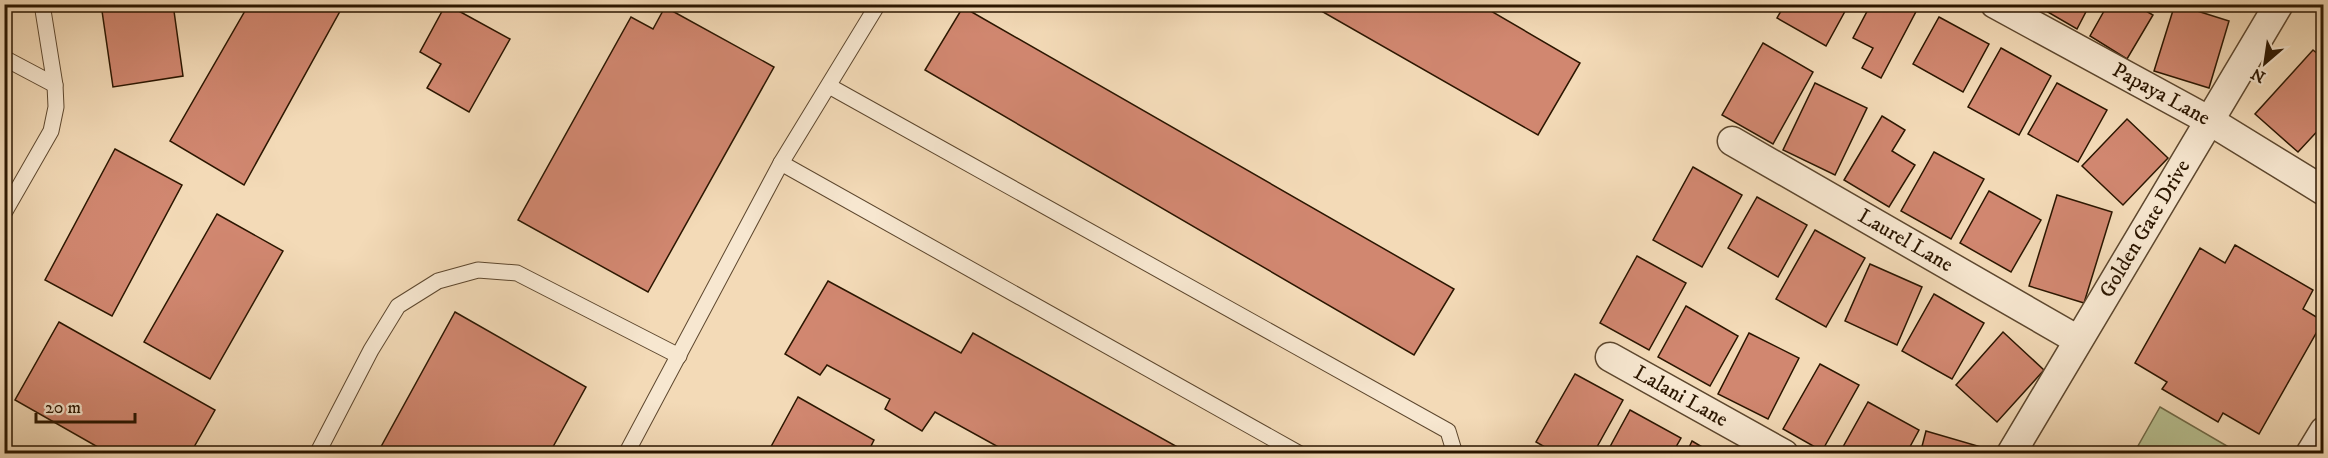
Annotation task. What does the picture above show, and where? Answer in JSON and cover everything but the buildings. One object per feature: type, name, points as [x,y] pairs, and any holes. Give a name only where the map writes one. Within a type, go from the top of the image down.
[{"type":"street","name":"Papaya Lane","points":[[1995,4],[2210,121],[2324,191]]},
{"type":"street","name":"Golden Gate Drive","points":[[2012,453],[2279,4]]},
{"type":"street","name":"Laurel Lane","points":[[1732,141],[2078,340]]},
{"type":"street","name":"Lalani Lane","points":[[1610,357],[1784,453]]},
{"type":"street","points":[[2310,453],[2324,431]]},
{"type":"lane","points":[[4,213],[51,131],[56,107],[55,85],[42,4]]},
{"type":"lane","points":[[626,453],[781,163],[878,4]]},
{"type":"lane","points":[[4,58],[55,85]]},
{"type":"lane","points":[[829,86],[1448,431],[1455,453]]},
{"type":"lane","points":[[781,163],[1300,453]]},
{"type":"lane","points":[[317,453],[370,350],[398,306],[438,281],[478,270],[517,273],[679,356]]},
{"type":"green space","points":[[2160,407],[2227,446],[2222,453],[2134,453]]}]
